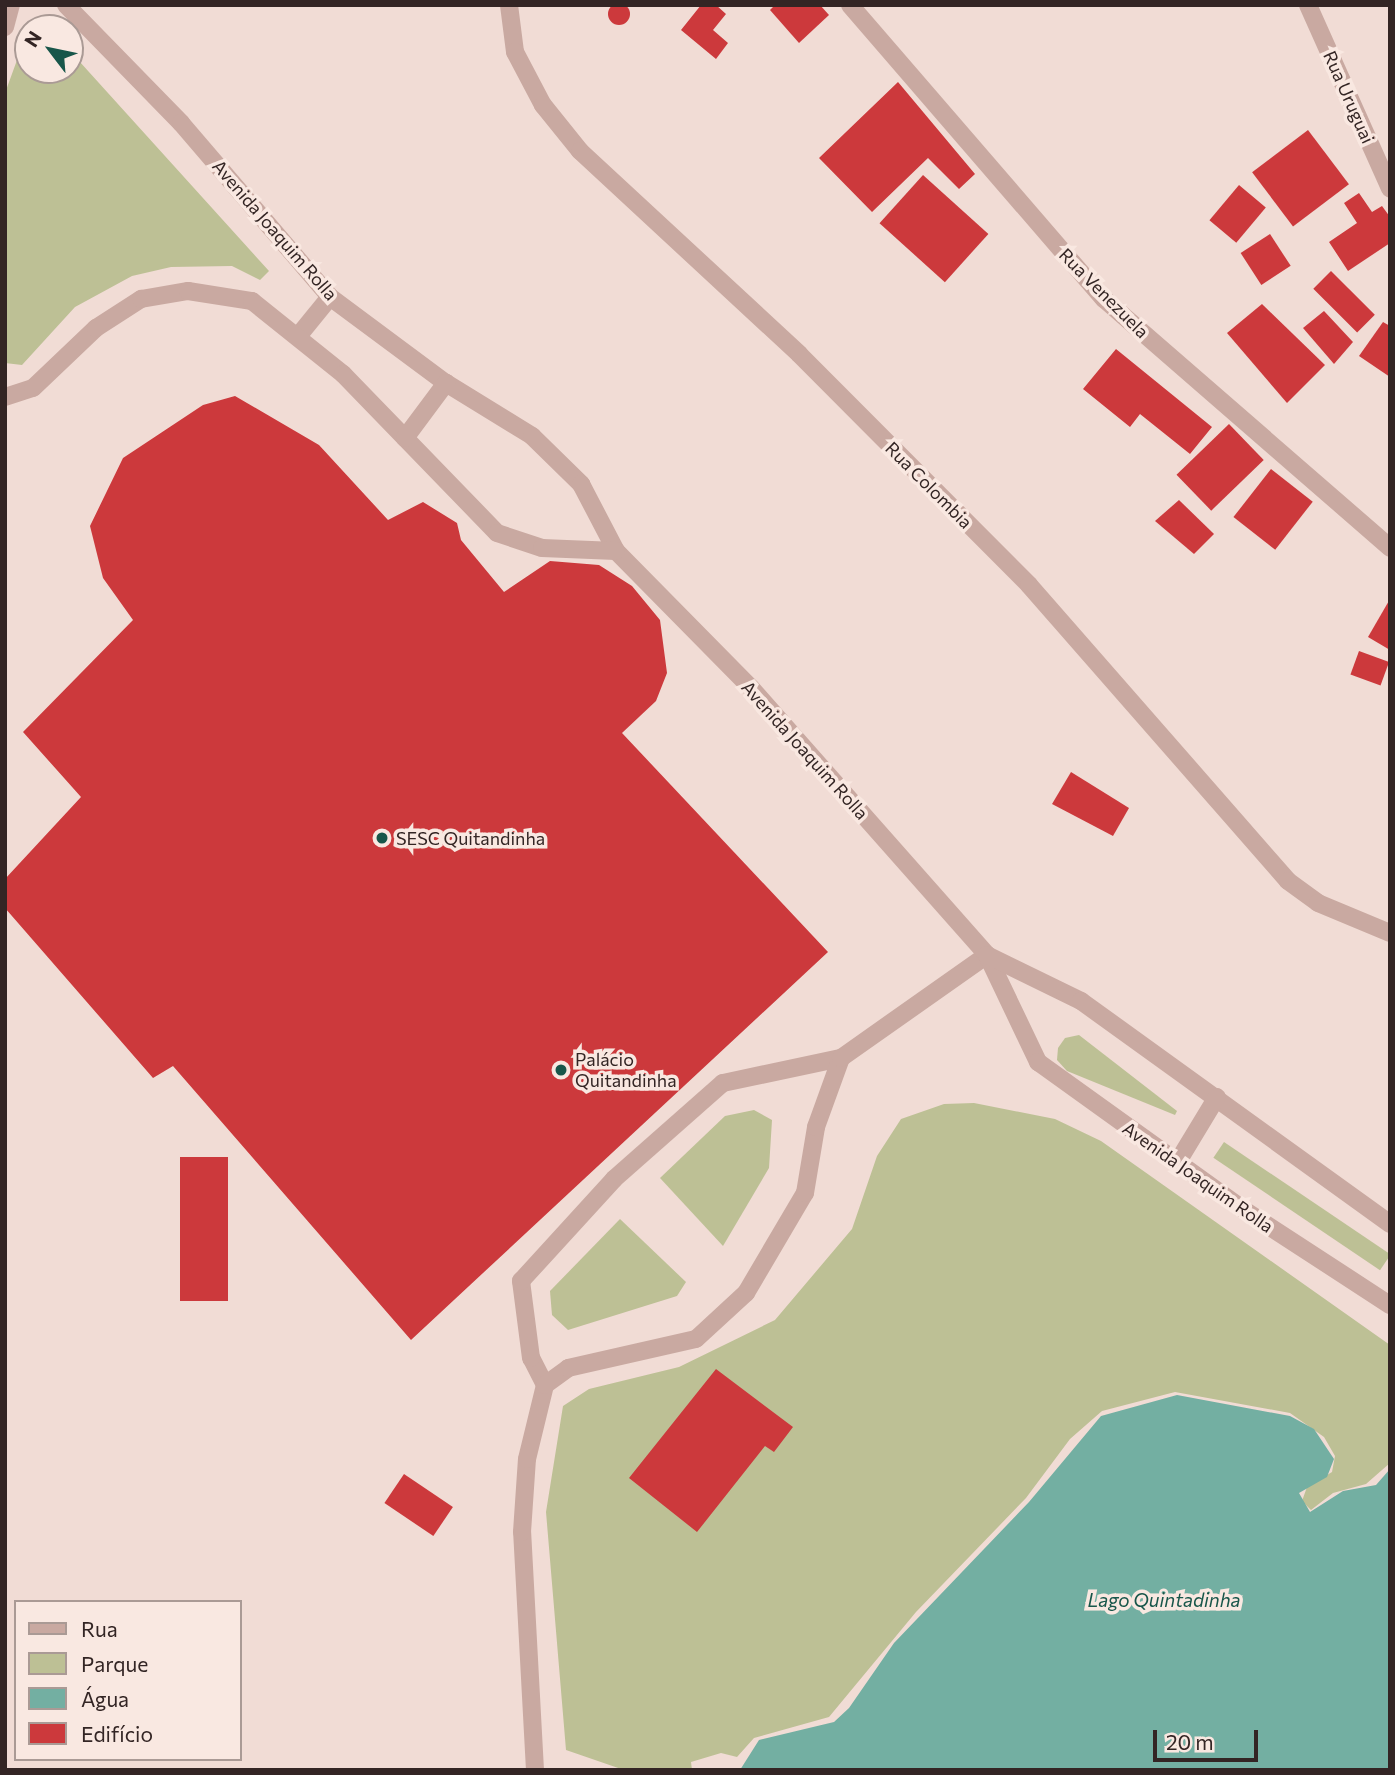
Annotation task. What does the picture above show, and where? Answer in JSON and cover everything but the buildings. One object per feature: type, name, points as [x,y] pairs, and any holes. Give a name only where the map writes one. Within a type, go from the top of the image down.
[{"type":"street","points":[[5,27],[11,5]]},
{"type":"street","name":"Avenida Joaquim Rolla","points":[[66,5],[181,123],[330,297],[446,383],[533,436],[581,484],[616,551],[751,688],[987,955],[1038,1062],[1177,1163],[1390,1305]]},
{"type":"street","name":"Rua Colombia","points":[[509,5],[515,52],[543,106],[580,151],[799,354],[1029,585],[1287,881],[1318,902],[1390,933]]},
{"type":"street","name":"Rua Venezuela","points":[[850,5],[1104,299],[1390,548]]},
{"type":"street","name":"Rua Uruguai","points":[[1308,5],[1390,188]]},
{"type":"street","points":[[5,397],[33,388],[96,328],[141,299],[188,291],[252,300],[299,335],[405,438],[497,533],[542,548],[616,551]]},
{"type":"street","points":[[299,335],[330,297]]},
{"type":"street","points":[[405,438],[446,383]]},
{"type":"street","points":[[545,1385],[531,1358],[521,1281],[614,1179],[723,1083],[841,1058],[987,955]]},
{"type":"street","name":"Avenida Joaquim Rolla","points":[[987,955],[1081,1001],[1390,1224]]},
{"type":"street","points":[[535,1770],[526,1699],[522,1532],[527,1459],[545,1385],[568,1368],[696,1339],[746,1293],[805,1194],[816,1127],[841,1058]]},
{"type":"street","points":[[1177,1163],[1217,1097]]},
{"type":"green space","points":[[84,66],[269,271],[260,280],[232,266],[171,267],[132,276],[75,307],[22,365],[5,363],[5,93],[14,68],[14,84],[84,84]]},
{"type":"green space","points":[[1079,1035],[1177,1111],[1175,1115],[1067,1071],[1057,1060],[1058,1048],[1065,1038]]},
{"type":"green space","points":[[974,1103],[1055,1119],[1101,1141],[1390,1345],[1390,1463],[1366,1484],[1333,1493],[1311,1510],[1302,1501],[1307,1487],[1332,1472],[1335,1456],[1324,1437],[1290,1413],[1175,1392],[1102,1411],[1070,1439],[1026,1498],[916,1612],[829,1717],[754,1738],[737,1757],[721,1753],[691,1762],[692,1770],[624,1770],[566,1750],[546,1512],[563,1406],[589,1389],[679,1367],[775,1320],[852,1229],[877,1156],[901,1119],[944,1104]]},
{"type":"green space","points":[[754,1110],[772,1120],[769,1168],[723,1246],[660,1178],[725,1116]]},
{"type":"green space","points":[[1224,1142],[1390,1254],[1380,1270],[1213,1158]]},
{"type":"green space","points":[[620,1219],[686,1282],[677,1296],[568,1330],[552,1315],[550,1291]]},
{"type":"water","name":"Lago Quintadinha","points":[[1177,1395],[1290,1416],[1314,1429],[1334,1459],[1327,1477],[1299,1493],[1310,1512],[1343,1491],[1376,1485],[1390,1469],[1390,1770],[740,1770],[759,1740],[834,1722],[849,1708],[894,1643],[1029,1502],[1101,1416]]},
{"type":"place","name":"SESC Quitandinha","points":[[382,838]]},
{"type":"place","name":"Palácio Quitandinha","points":[[561,1070]]}]
